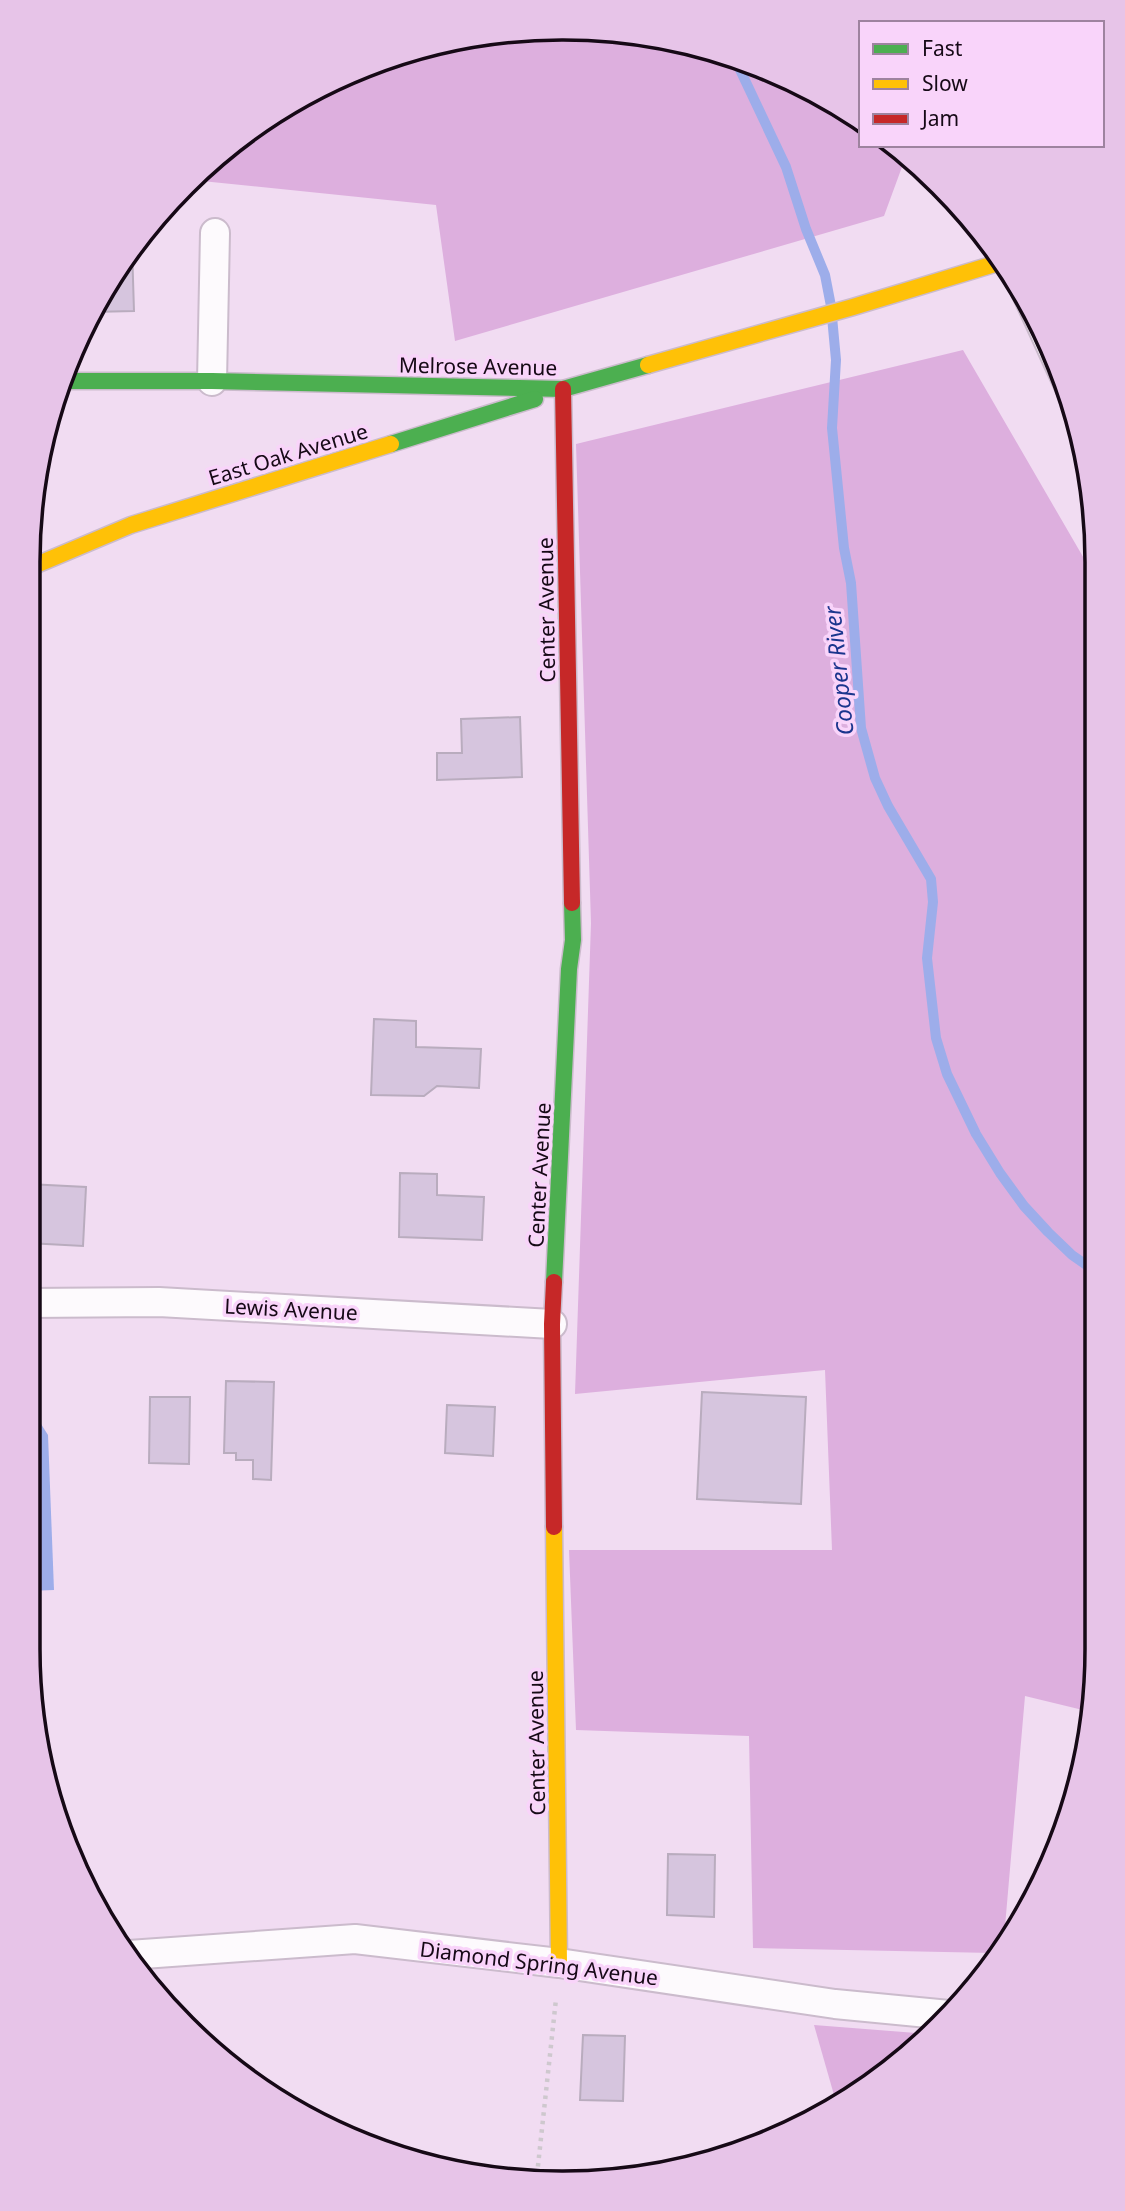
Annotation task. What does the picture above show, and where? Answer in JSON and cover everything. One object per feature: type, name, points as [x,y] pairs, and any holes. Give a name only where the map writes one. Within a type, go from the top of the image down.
[{"type":"street","points":[[212,381],[215,233]]},
{"type":"street","name":"Melrose Avenue","points":[[73,382],[212,381],[563,389],[992,265]]},
{"type":"street","name":"East Oak Avenue","points":[[40,563],[131,525],[563,389]]},
{"type":"street","name":"Center Avenue","points":[[559,1964],[552,1324],[569,969],[573,940],[563,389]]},
{"type":"street","name":"Lewis Avenue","points":[[40,1303],[159,1302],[552,1324]]},
{"type":"street","name":"Diamond Spring Avenue","points":[[139,1954],[355,1939],[559,1964],[835,2004],[936,2014]]},
{"type":"path","points":[[537,2170],[559,1964]]},
{"type":"shaded area","points":[[562,40],[597,41],[664,50],[730,68],[824,110],[859,132],[859,147],[879,147],[902,166],[884,216],[455,341],[436,205],[206,181],[272,128],[301,110],[363,80],[427,58],[461,50],[528,41]]},
{"type":"shaded area","points":[[963,350],[1085,560],[1084,1683],[1081,1710],[1025,1696],[1005,1926],[987,1953],[753,1948],[749,1736],[576,1730],[569,1550],[832,1550],[825,1370],[575,1394],[591,923],[576,444]]},
{"type":"shaded area","points":[[814,2025],[916,2033],[880,2063],[834,2095]]},
{"type":"water","points":[[40,1422],[48,1435],[54,1590],[40,1591]]},
{"type":"building","points":[[133,266],[134,311],[104,312]]},
{"type":"building","points":[[520,717],[522,777],[437,780],[437,753],[462,753],[461,719]]},
{"type":"building","points":[[374,1019],[416,1021],[416,1047],[481,1049],[479,1088],[437,1086],[424,1096],[371,1095]]},
{"type":"building","points":[[400,1173],[437,1174],[437,1195],[484,1197],[482,1240],[399,1237]]},
{"type":"building","points":[[40,1185],[86,1187],[83,1246],[40,1244]]},
{"type":"building","points":[[226,1381],[274,1382],[271,1480],[253,1479],[253,1460],[236,1460],[236,1453],[224,1453]]},
{"type":"building","points":[[702,1392],[806,1397],[801,1504],[697,1499]]},
{"type":"building","points":[[150,1397],[190,1397],[189,1464],[149,1463]]},
{"type":"building","points":[[447,1405],[495,1407],[493,1456],[445,1453]]},
{"type":"building","points":[[668,1854],[715,1855],[714,1917],[667,1915]]},
{"type":"building","points":[[583,2035],[625,2036],[623,2101],[580,2100]]},
{"type":"waterway","name":"Cooper River","points":[[741,72],[786,167],[806,229],[825,275],[836,360],[832,428],[844,548],[851,583],[861,728],[875,778],[888,806],[931,879],[933,902],[927,958],[936,1038],[947,1074],[976,1134],[1000,1173],[1024,1206],[1048,1232],[1085,1264]]},
{"type":"traffic: fast","points":[[73,381],[212,381],[563,389],[648,365]]},
{"type":"traffic: fast","points":[[391,444],[535,399]]},
{"type":"traffic: fast","points":[[554,1282],[569,969],[573,940],[572,903]]},
{"type":"traffic: slow","points":[[648,365],[992,265]]},
{"type":"traffic: slow","points":[[40,563],[131,525],[391,444]]},
{"type":"traffic: slow","points":[[554,1527],[559,1963]]},
{"type":"traffic: jam","points":[[563,389],[572,903]]},
{"type":"traffic: jam","points":[[554,1282],[554,1527]]}]
